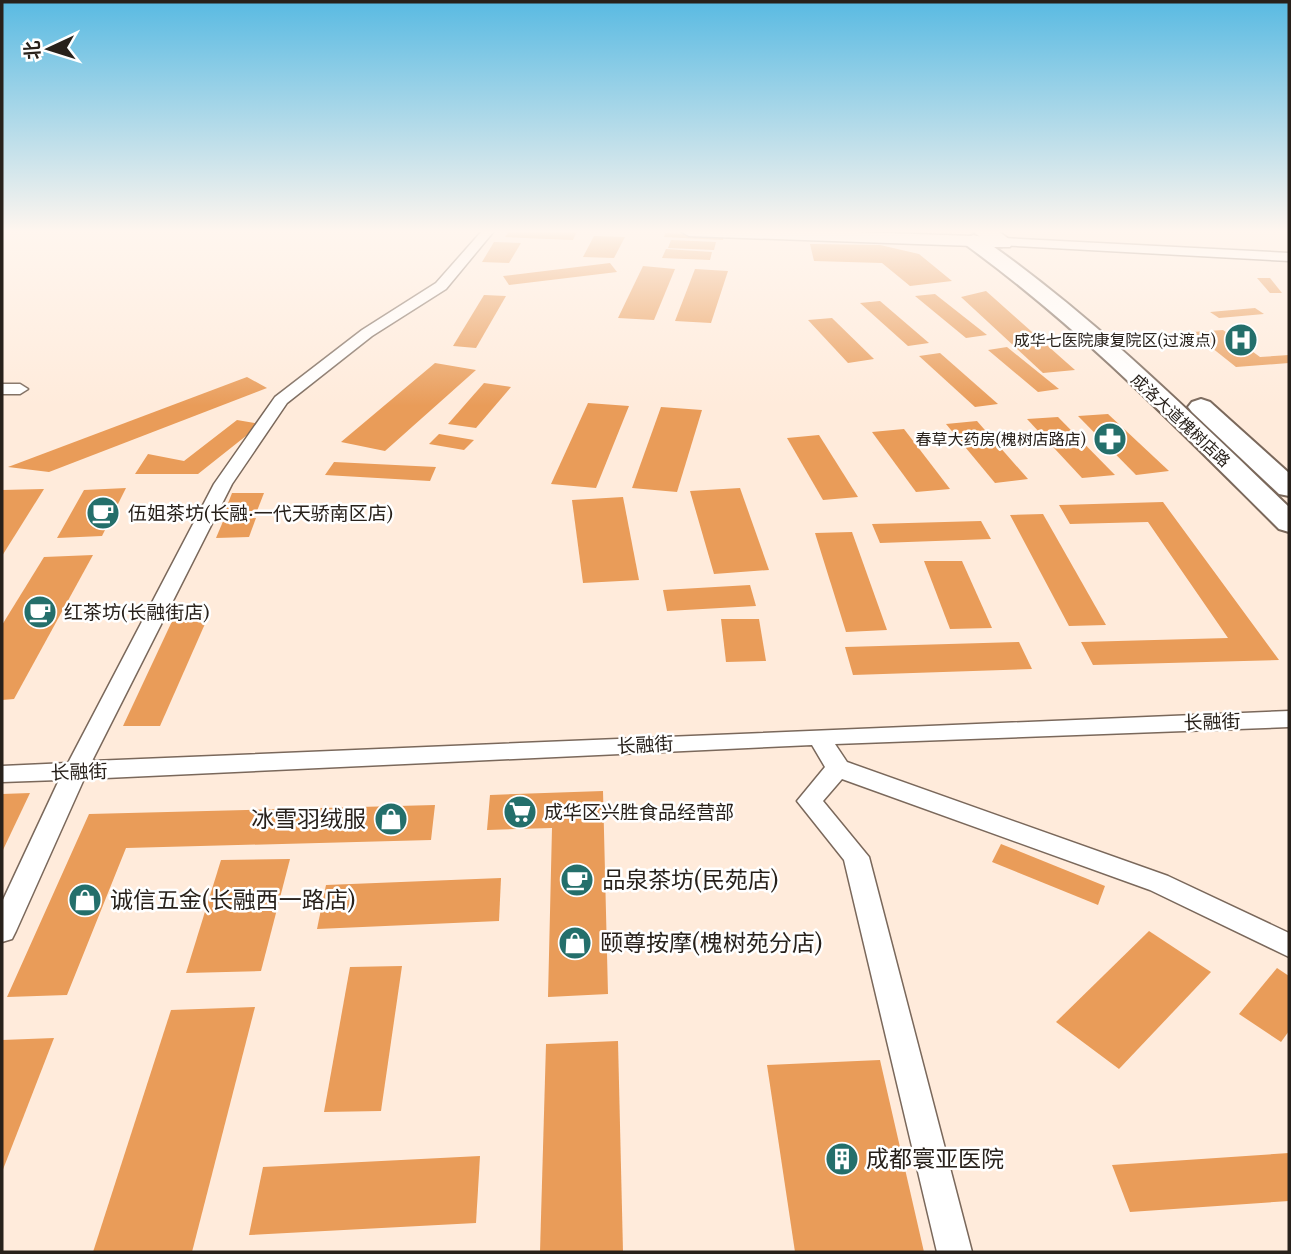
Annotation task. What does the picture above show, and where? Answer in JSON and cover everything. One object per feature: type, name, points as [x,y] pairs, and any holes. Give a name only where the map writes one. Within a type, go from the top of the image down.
[{"type":"main road","name":"成洛大道槐树店路","points":[[1039,290],[1160,397],[1289,523]]},
{"type":"main road","name":"成洛大道槐树店路","points":[[1063,290],[1171,379],[1289,488]]},
{"type":"street","points":[[2,931],[75,772],[223,484],[281,400],[367,333],[435,290]]},
{"type":"street","points":[[2,389],[20,389]]},
{"type":"street","name":"长融街","points":[[2,774],[1289,719]]},
{"type":"street","points":[[819,737],[838,768],[1159,883],[1289,946]]},
{"type":"street","points":[[838,768],[809,801],[856,857],[955,1252]]},
{"type":"building","points":[[632,290],[667,290],[654,320],[618,318]]},
{"type":"building","points":[[687,290],[722,290],[711,323],[675,321]]},
{"type":"building","points":[[1267,290],[1279,290],[1282,293],[1270,293]]},
{"type":"building","points":[[986,291],[1075,370],[1043,373],[961,297]]},
{"type":"building","points":[[935,294],[987,335],[966,338],[915,296]]},
{"type":"building","points":[[484,295],[506,296],[476,348],[453,346]]},
{"type":"building","points":[[880,301],[929,343],[908,346],[860,303]]},
{"type":"building","points":[[1255,308],[1264,314],[1219,318],[1210,312]]},
{"type":"building","points":[[832,318],[874,359],[848,363],[808,320]]},
{"type":"building","points":[[1223,330],[1260,357],[1289,355],[1289,363],[1236,367],[1192,332]]},
{"type":"building","points":[[1007,347],[1059,389],[1038,392],[988,350]]},
{"type":"building","points":[[940,353],[998,404],[975,407],[919,356]]},
{"type":"building","points":[[435,363],[476,370],[385,451],[341,442]]},
{"type":"building","points":[[247,377],[267,388],[49,472],[8,467]]},
{"type":"building","points":[[484,383],[511,387],[476,428],[448,424]]},
{"type":"building","points":[[588,403],[629,406],[596,488],[551,484]]},
{"type":"building","points":[[661,407],[702,410],[677,492],[632,488]]},
{"type":"building","points":[[1108,414],[1169,471],[1136,475],[1078,416]]},
{"type":"building","points":[[1058,417],[1115,475],[1082,478],[1027,419]]},
{"type":"building","points":[[237,420],[261,424],[198,474],[135,474],[148,454],[184,461]]},
{"type":"building","points":[[977,421],[1028,479],[995,483],[946,424]]},
{"type":"building","points":[[904,429],[950,489],[916,492],[872,432]]},
{"type":"building","points":[[439,434],[474,440],[464,450],[429,444]]},
{"type":"building","points":[[819,435],[858,497],[823,500],[787,438]]},
{"type":"building","points":[[334,462],[436,467],[430,481],[325,475]]},
{"type":"building","points":[[126,488],[102,536],[57,538],[84,490]]},
{"type":"building","points":[[740,488],[769,570],[714,574],[690,491]]},
{"type":"building","points":[[44,489],[2,556],[2,490]]},
{"type":"building","points":[[232,493],[264,493],[257,511],[225,511]]},
{"type":"building","points":[[623,497],[639,580],[583,583],[572,500]]},
{"type":"building","points":[[1163,502],[1279,660],[1093,665],[1081,642],[1228,638],[1148,522],[1070,524],[1059,505]]},
{"type":"building","points":[[1043,514],[1106,625],[1069,626],[1010,515]]},
{"type":"building","points":[[256,518],[249,537],[216,538],[224,519]]},
{"type":"building","points":[[981,521],[991,539],[880,543],[872,524]]},
{"type":"building","points":[[852,532],[887,630],[846,632],[815,533]]},
{"type":"building","points":[[93,555],[14,699],[2,700],[2,625],[44,557]]},
{"type":"building","points":[[924,561],[962,561],[992,628],[950,629]]},
{"type":"building","points":[[750,585],[756,606],[667,611],[663,590]]},
{"type":"building","points":[[174,617],[208,617],[160,726],[123,726]]},
{"type":"building","points":[[721,619],[759,619],[766,661],[726,662]]},
{"type":"building","points":[[1019,642],[1032,669],[853,675],[845,647]]},
{"type":"building","points":[[603,791],[608,994],[548,997],[552,828],[487,830],[490,795]]},
{"type":"building","points":[[30,793],[2,852],[2,794]]},
{"type":"building","points":[[435,805],[431,840],[126,848],[67,995],[7,997],[89,814]]},
{"type":"building","points":[[1001,844],[1105,886],[1098,905],[992,862]]},
{"type":"building","points":[[290,859],[261,971],[186,973],[221,860]]},
{"type":"building","points":[[501,878],[499,921],[317,929],[326,885]]},
{"type":"building","points":[[1149,931],[1211,972],[1119,1069],[1056,1022]]},
{"type":"building","points":[[402,966],[381,1111],[324,1112],[350,967]]},
{"type":"building","points":[[1277,968],[1289,976],[1289,1031],[1281,1042],[1239,1014]]},
{"type":"building","points":[[255,1007],[192,1252],[93,1252],[171,1010]]},
{"type":"building","points":[[54,1038],[2,1172],[2,1040]]},
{"type":"building","points":[[618,1041],[623,1252],[540,1252],[546,1044]]},
{"type":"building","name":"成都寰亚医院","points":[[880,1060],[924,1252],[795,1252],[767,1065]]},
{"type":"building","points":[[1289,1153],[1289,1201],[1130,1212],[1112,1165]]},
{"type":"building","points":[[480,1156],[476,1223],[249,1235],[263,1167]]},
{"type":"place","name":"成华七医院康复院区(过渡点)","points":[[1241,340]]},
{"type":"place","name":"春草大药房(槐树店路店)","points":[[1110,439]]},
{"type":"place","name":"伍姐茶坊(长融·一代天骄南区店)","points":[[103,513]]},
{"type":"place","name":"红茶坊(长融街店)","points":[[40,612]]},
{"type":"place","name":"成华区兴胜食品经营部","points":[[520,812]]},
{"type":"place","name":"冰雪羽绒服","points":[[391,819]]},
{"type":"place","name":"品泉茶坊(民苑店)","points":[[577,880]]},
{"type":"place","name":"诚信五金(长融西一路店)","points":[[85,900]]},
{"type":"place","name":"颐尊按摩(槐树苑分店)","points":[[575,943]]},
{"type":"place","name":"成都寰亚医院","points":[[842,1159]]}]
